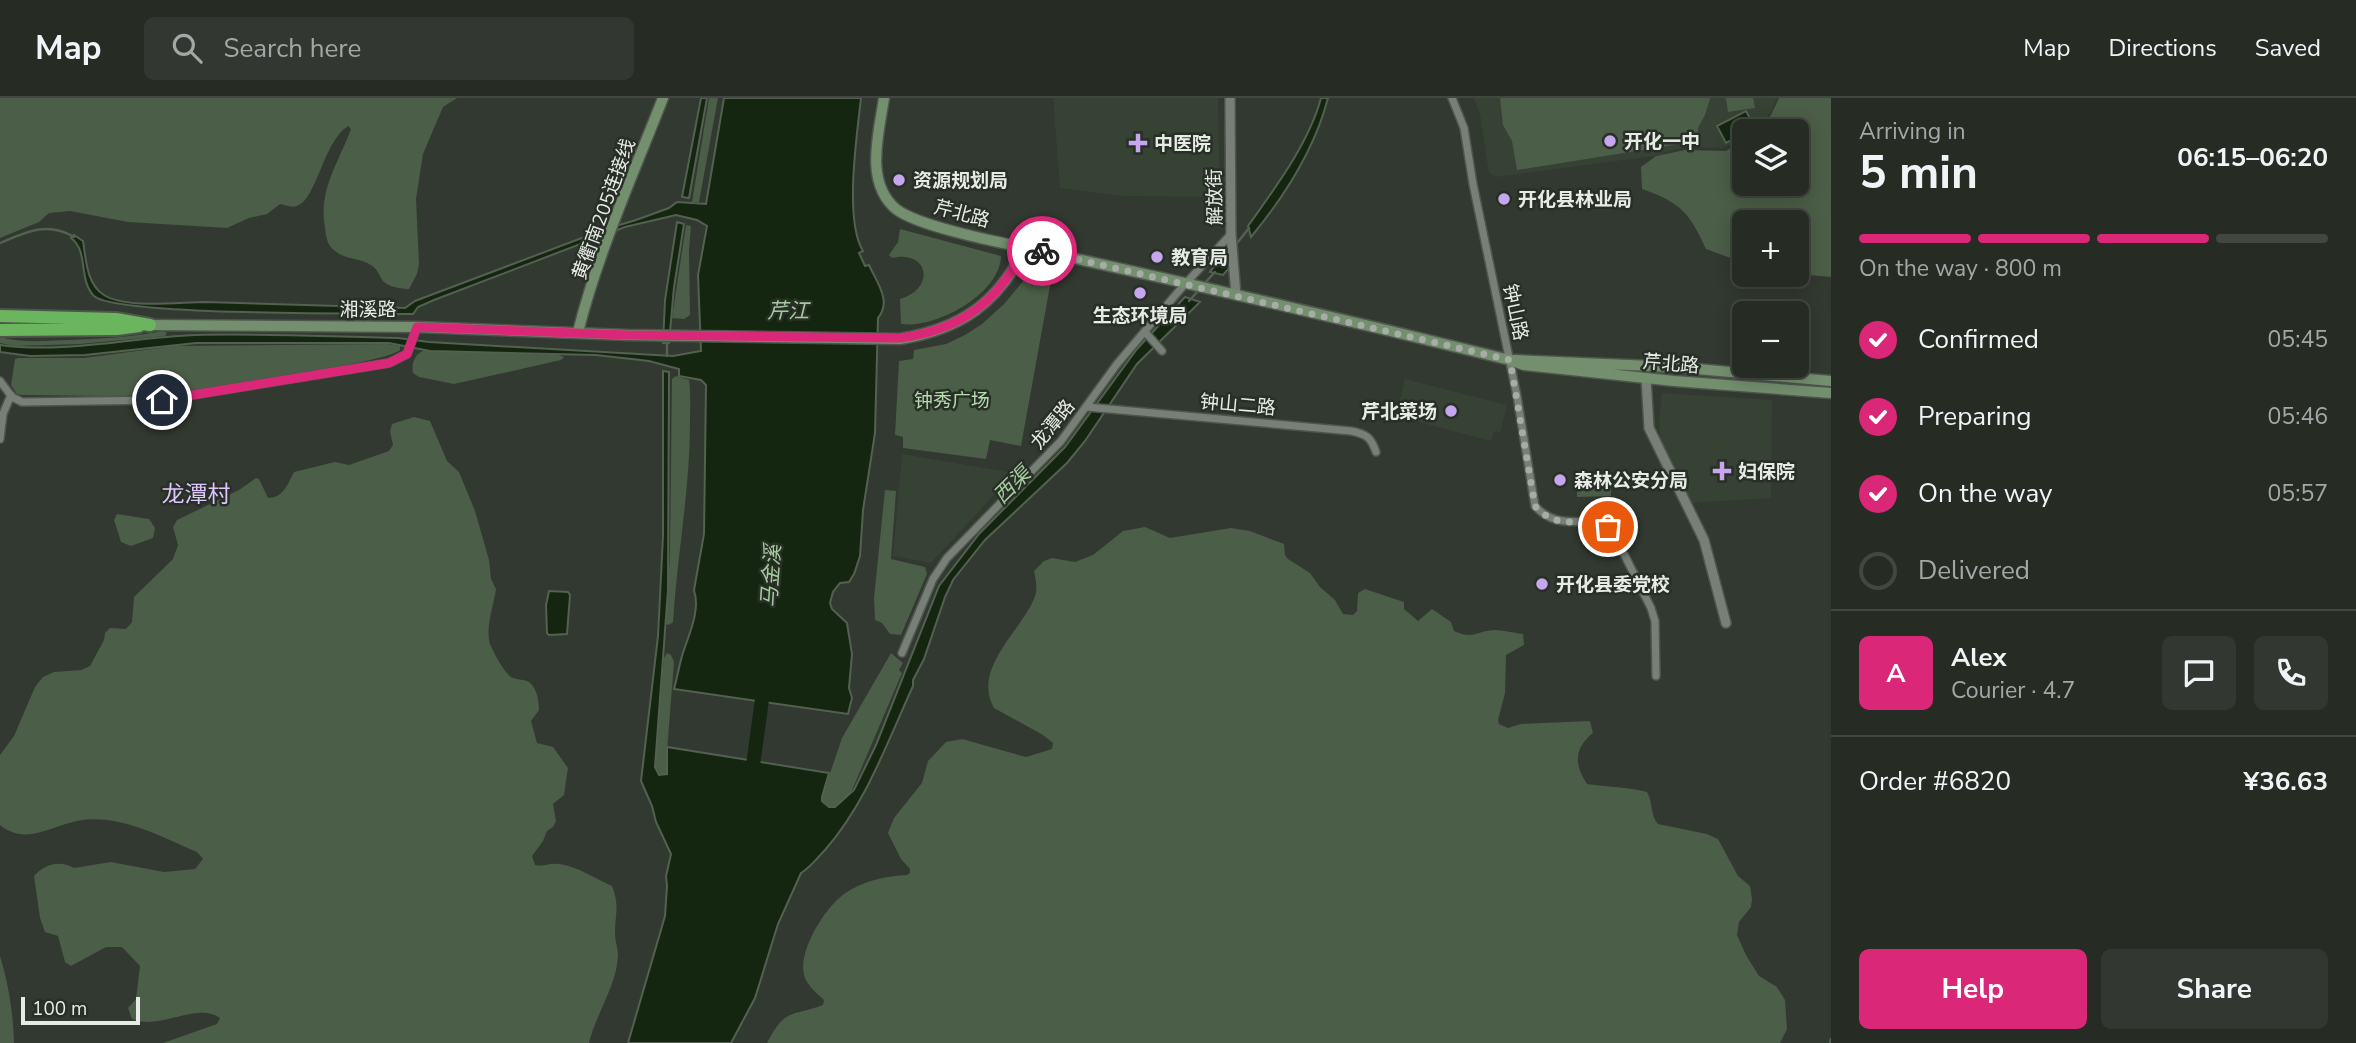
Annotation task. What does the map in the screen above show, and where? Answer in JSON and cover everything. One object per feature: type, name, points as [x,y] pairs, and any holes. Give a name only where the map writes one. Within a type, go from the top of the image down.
[{"type":"highway","points":[[0,316],[116,319],[150,325]]},
{"type":"highway","points":[[0,330],[117,329],[150,325]]},
{"type":"main road","name":"黄衢南205连接线","points":[[578,332],[610,235],[663,98]]},
{"type":"main road","name":"芹北路","points":[[884,98],[876,168],[880,187],[897,210],[932,224],[1538,368],[1831,393]]},
{"type":"main road","name":"湘溪路","points":[[150,325],[417,327],[628,335],[900,338],[920,336],[940,329],[981,307],[1007,280],[1025,247]]},
{"type":"main road","name":"芹北路","points":[[1510,360],[1675,367],[1831,381]]},
{"type":"street","name":"解放街","points":[[1230,98],[1231,234],[1236,295]]},
{"type":"street","name":"钟山路","points":[[1452,98],[1464,128],[1510,360],[1535,506],[1544,517],[1560,523],[1594,523],[1612,530],[1655,621],[1656,676]]},
{"type":"street","name":"龙潭路","points":[[902,653],[933,579],[947,558],[1061,441],[1117,364],[1231,234]]},
{"type":"street","points":[[0,381],[16,400],[22,402],[162,400],[389,363],[407,354],[417,327]]},
{"type":"street","points":[[1145,332],[1162,351]]},
{"type":"street","points":[[1674,381],[1675,367]]},
{"type":"street","points":[[1646,378],[1649,428],[1704,540],[1726,623]]},
{"type":"street","points":[[0,439],[5,407],[11,395]]},
{"type":"street","name":"钟山二路","points":[[1087,407],[1351,430],[1363,433],[1371,439],[1376,452]]},
{"type":"shaded area","name":"中医院","points":[[1053,98],[1218,98],[1220,197],[1122,196],[1060,188]]},
{"type":"shaded area","name":"开化一中","points":[[1473,98],[1777,98],[1766,119],[1732,119],[1732,143],[1724,148],[1685,147],[1654,156],[1496,177],[1489,173],[1480,114]]},
{"type":"shaded area","name":"芹北菜场","points":[[1405,379],[1507,405],[1500,433],[1494,432],[1491,441],[1396,416]]},
{"type":"shaded area","name":"妇保院","points":[[1662,393],[1772,400],[1771,498],[1689,503],[1661,444],[1659,421]]},
{"type":"shaded area","points":[[902,454],[1008,472],[1005,483],[931,563],[893,556]]},
{"type":"green space","points":[[0,98],[457,98],[443,107],[423,154],[416,199],[419,264],[409,289],[385,283],[373,267],[339,254],[327,240],[324,201],[331,176],[351,129],[348,126],[332,144],[310,193],[297,206],[280,204],[267,214],[249,218],[227,228],[128,222],[70,211],[49,213],[39,222],[0,238]]},
{"type":"green space","points":[[709,98],[718,98],[699,202],[692,202]]},
{"type":"green space","name":"开化一中","points":[[1500,98],[1710,99],[1698,128],[1699,141],[1517,170],[1512,141],[1503,125]]},
{"type":"green space","points":[[1726,98],[1753,98],[1755,108],[1728,112]]},
{"type":"green space","points":[[1779,98],[1831,98],[1831,277],[1809,275],[1809,210],[1732,210],[1732,259],[1706,249],[1689,217],[1682,210],[1666,199],[1642,189],[1641,167],[1656,156],[1685,150],[1726,151],[1732,147],[1732,196],[1809,196],[1809,119],[1768,119]]},
{"type":"green space","points":[[686,225],[691,226],[690,315],[684,319],[672,318]]},
{"type":"green space","points":[[900,229],[1001,256],[998,270],[978,296],[948,315],[931,321],[901,324],[900,299],[912,294],[919,287],[923,271],[914,259],[892,258],[889,255],[898,242]]},
{"type":"green space","name":"钟秀广场","points":[[1042,266],[1053,269],[1021,446],[990,440],[986,459],[903,448],[903,437],[895,435],[899,361],[913,359],[914,350],[946,344],[982,324],[1005,303],[1034,268]]},
{"type":"green space","points":[[164,331],[167,333],[165,336],[80,344],[14,346],[0,343],[0,337],[49,341]]},
{"type":"green space","points":[[175,346],[400,346],[400,350],[387,356],[323,370],[169,393],[118,396],[22,395],[17,394],[11,385],[15,359],[18,358],[84,358]]},
{"type":"green space","points":[[423,351],[564,357],[561,360],[454,384],[419,377],[413,373],[414,360]]},
{"type":"green space","points":[[676,376],[689,380],[689,448],[673,622],[669,625],[666,624],[670,552],[672,379]]},
{"type":"green space","points":[[414,417],[430,421],[447,461],[459,472],[475,511],[489,560],[491,579],[496,589],[489,623],[490,644],[508,674],[533,686],[539,710],[531,721],[537,743],[553,747],[568,768],[564,795],[553,804],[556,821],[532,856],[535,865],[555,864],[571,867],[612,886],[614,893],[617,966],[589,1043],[163,1043],[217,1024],[220,1018],[200,1013],[154,1022],[132,1019],[128,1008],[136,999],[140,966],[122,947],[106,947],[71,966],[65,962],[58,936],[45,932],[40,918],[34,876],[48,866],[58,864],[74,868],[111,862],[164,872],[195,869],[203,859],[197,852],[156,834],[112,821],[82,820],[30,834],[10,831],[0,825],[0,755],[14,736],[35,687],[43,677],[54,672],[81,670],[90,666],[105,633],[110,628],[126,629],[132,622],[134,597],[173,559],[178,545],[173,527],[177,520],[239,490],[256,478],[268,498],[278,496],[294,472],[335,462],[349,465],[389,451],[393,445],[390,431],[392,424]]},
{"type":"green space","points":[[1577,477],[1611,477],[1611,496],[1577,497]]},
{"type":"green space","points":[[885,490],[896,491],[891,559],[925,567],[927,574],[901,635],[890,634],[882,623],[875,620],[874,598]]},
{"type":"green space","points":[[117,514],[149,519],[155,528],[153,538],[131,546],[121,542],[114,520]]},
{"type":"green space","points":[[1145,527],[1170,538],[1231,528],[1250,531],[1284,544],[1288,559],[1310,573],[1320,587],[1335,600],[1343,614],[1353,615],[1357,611],[1358,593],[1365,589],[1404,602],[1404,609],[1418,621],[1432,609],[1451,622],[1454,631],[1460,634],[1471,635],[1494,630],[1523,634],[1524,645],[1506,655],[1505,693],[1499,724],[1508,728],[1521,724],[1590,721],[1593,733],[1582,745],[1578,757],[1580,770],[1587,784],[1647,792],[1658,824],[1707,834],[1718,839],[1738,876],[1750,886],[1751,907],[1739,922],[1737,935],[1759,976],[1777,987],[1785,1000],[1787,1029],[1780,1043],[767,1043],[779,1024],[789,1015],[823,1005],[824,1000],[805,978],[803,965],[809,942],[829,909],[844,894],[858,886],[910,873],[888,833],[894,818],[922,783],[928,761],[946,742],[962,739],[1026,757],[1052,749],[1053,743],[1043,735],[994,708],[989,693],[993,665],[1034,599],[1034,571],[1044,561],[1052,558],[1075,562],[1093,555],[1123,531]]},
{"type":"green space","points":[[667,653],[674,662],[667,774],[660,774],[655,766],[664,658]]},
{"type":"green space","points":[[891,653],[903,663],[899,670],[902,673],[850,795],[841,804],[830,807],[823,802],[822,797],[842,738]]},
{"type":"green space","points":[[0,956],[10,999],[14,1043],[0,1043]]},
{"type":"water","points":[[701,98],[707,98],[689,198],[682,197]]},
{"type":"water","name":"芹江","points":[[724,98],[861,98],[853,177],[854,219],[863,251],[859,253],[865,266],[869,265],[879,285],[884,305],[878,318],[875,433],[863,510],[860,556],[849,582],[840,583],[833,592],[830,603],[832,609],[847,623],[852,654],[849,688],[852,698],[848,714],[674,689],[695,615],[694,590],[704,534],[706,385],[701,380],[679,376],[679,369],[649,361],[596,355],[430,351],[389,343],[196,343],[85,355],[30,356],[0,352],[0,345],[49,348],[172,336],[221,335],[398,338],[673,356],[701,351],[698,275],[707,226],[697,220],[676,215],[625,227],[434,300],[418,307],[413,314],[193,310],[112,302],[94,296],[89,289],[80,250],[71,238],[74,235],[83,241],[90,278],[98,290],[104,295],[125,302],[405,308],[415,301],[669,208],[677,202],[706,204]]},
{"type":"water","points":[[1321,98],[1328,98],[1307,153],[1286,189],[1251,237],[1248,226],[1300,148]]},
{"type":"water","points":[[1746,111],[1750,119],[1732,119],[1732,140],[1726,143],[1717,126]]},
{"type":"water","points":[[677,222],[684,224],[669,343],[663,343],[665,300]]},
{"type":"water","points":[[1227,250],[1231,266],[1223,275],[1210,272]]},
{"type":"water","points":[[1185,297],[1200,302],[1137,364],[1067,463],[985,540],[953,580],[924,659],[875,772],[839,832],[801,873],[778,924],[755,998],[731,1043],[628,1043],[665,916],[666,876],[671,854],[641,781],[658,636],[663,536],[663,371],[669,372],[668,590],[655,767],[659,775],[667,774],[667,747],[829,773],[822,801],[829,807],[835,807],[854,790],[876,745],[939,586],[979,534],[1065,447],[1137,349]]},
{"type":"water","points":[[549,591],[568,592],[570,595],[567,634],[547,633],[546,605]]},
{"type":"waterway","name":"西渠","points":[[1234,247],[1249,228]]},
{"type":"waterway","points":[[0,243],[28,232],[46,229],[74,237]]},
{"type":"waterway","name":"西渠","points":[[1203,285],[1215,272]]},
{"type":"waterway","name":"西渠","points":[[1189,301],[1199,290]]},
{"type":"waterway","points":[[667,342],[667,356]]},
{"type":"waterway","name":"马金溪","points":[[751,780],[764,685]]},
{"type":"waterway","points":[[1830,1043],[1831,1039]]},
{"type":"way so far","points":[[1042,251],[1510,360],[1535,506],[1544,517],[1560,523],[1594,523],[1608,527]]},
{"type":"place","name":"开化一中","points":[[1610,141]]},
{"type":"place","name":"中医院","points":[[1138,143]]},
{"type":"place","name":"资源规划局","points":[[899,180]]},
{"type":"place","name":"开化县林业局","points":[[1504,199]]},
{"type":"place","name":"教育局","points":[[1157,257]]},
{"type":"place","name":"生态环境局","points":[[1140,293]]},
{"type":"place","name":"芹北菜场","points":[[1451,411]]},
{"type":"place","name":"妇保院","points":[[1722,471]]},
{"type":"place","name":"森林公安分局","points":[[1560,480]]},
{"type":"place","name":"开化县委党校","points":[[1542,584]]},
{"type":"district","name":"龙潭村","points":[[196,494]]},
{"type":"route","points":[[162,400],[389,363],[407,354],[417,327],[628,335],[920,336],[963,319],[981,307],[1007,280],[1025,247],[1042,251]]}]
